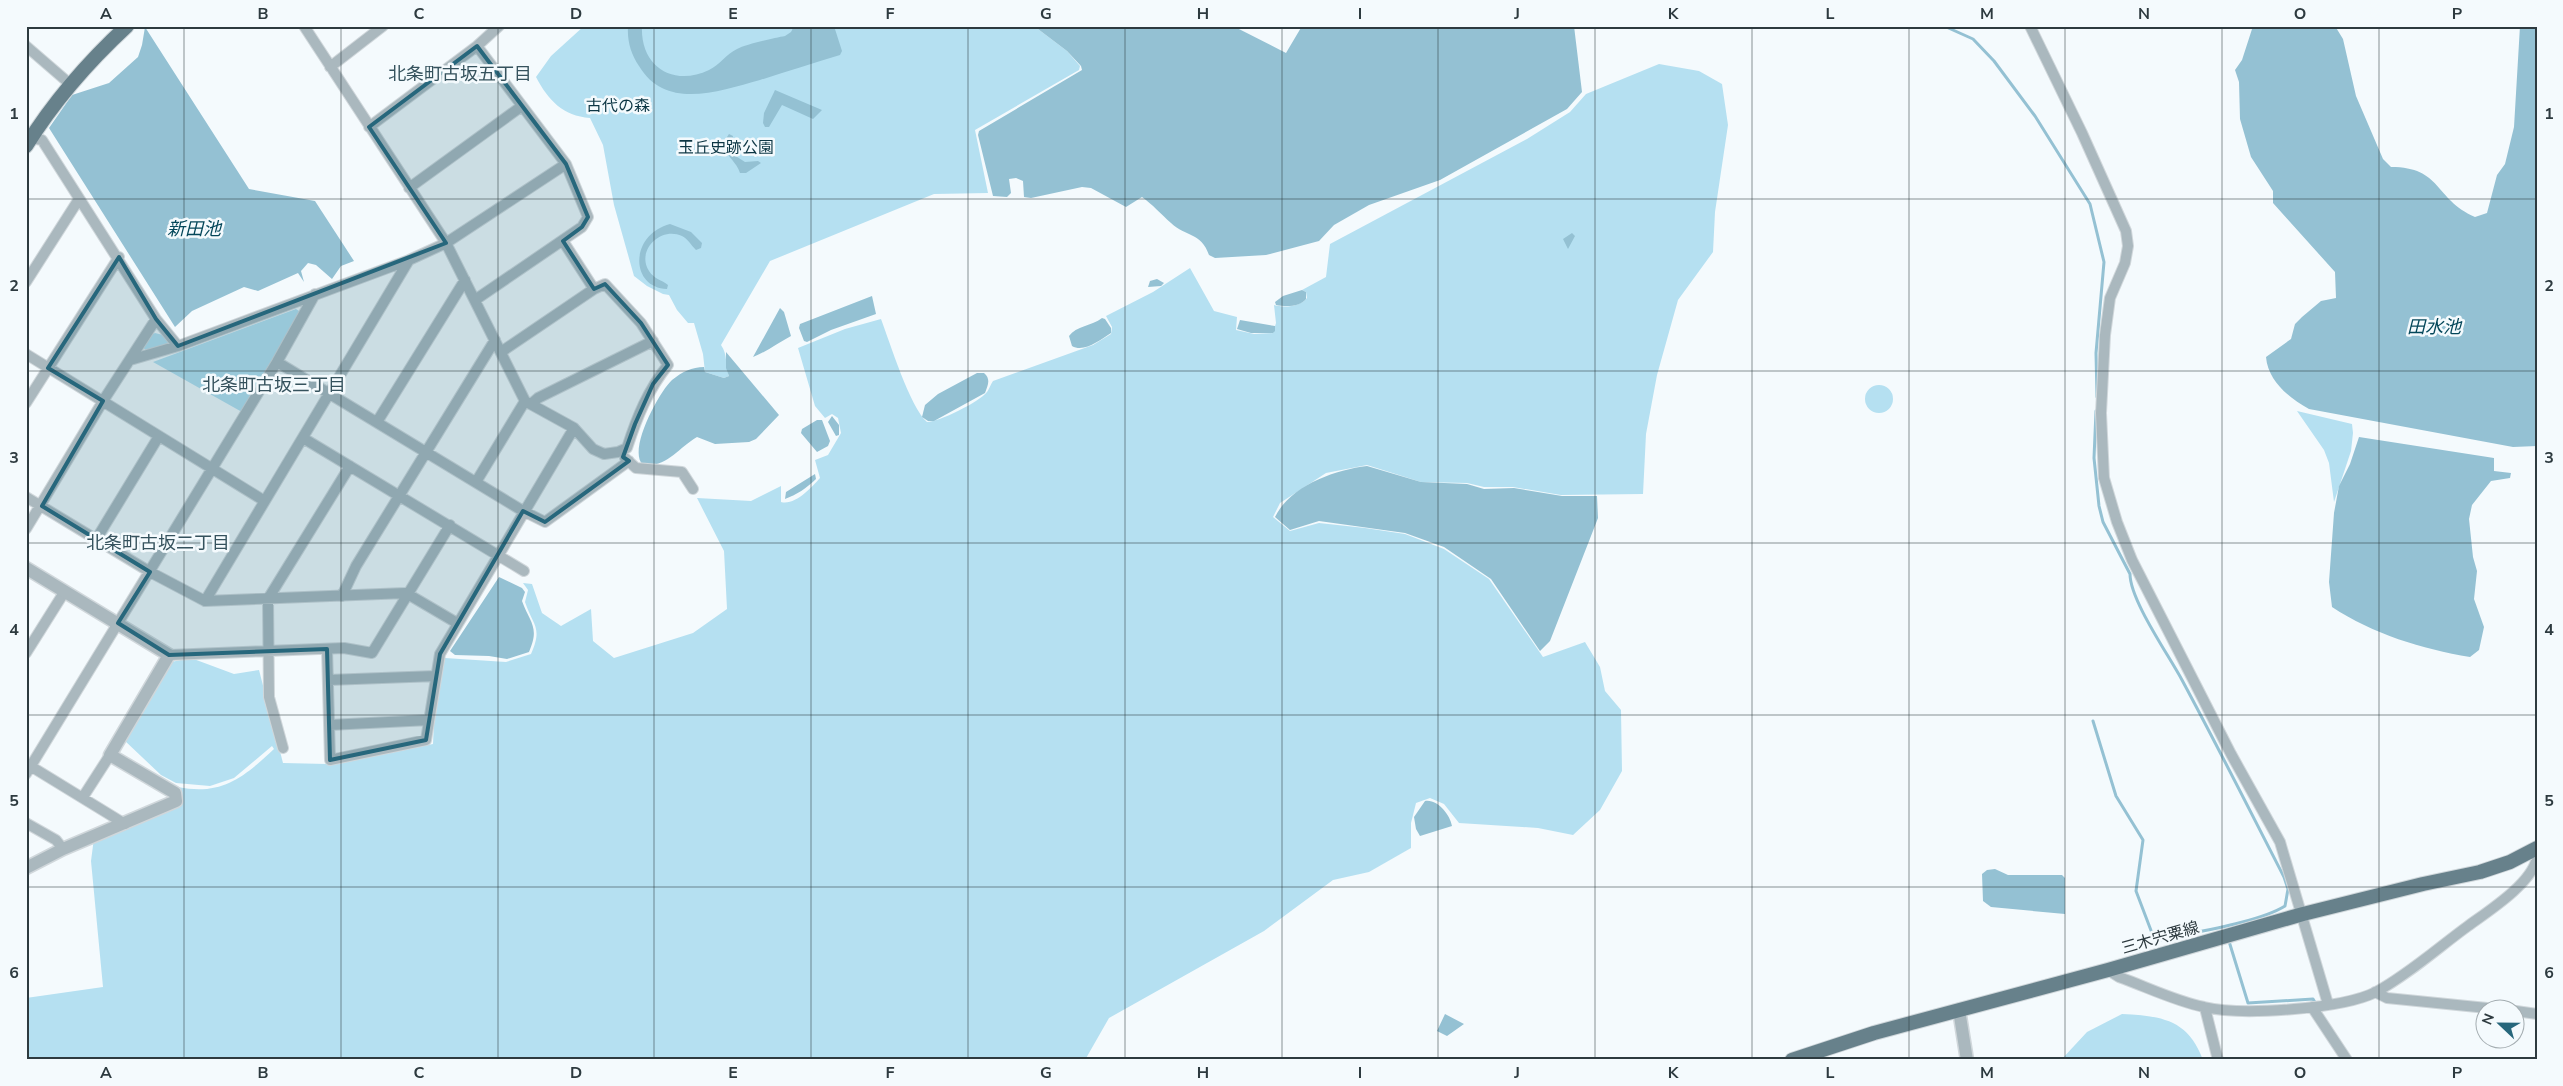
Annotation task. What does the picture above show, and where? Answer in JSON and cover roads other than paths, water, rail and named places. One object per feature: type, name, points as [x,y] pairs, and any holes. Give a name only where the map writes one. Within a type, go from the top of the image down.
[{"type":"main road","points":[[29,142],[70,84],[98,53],[127,26]]},
{"type":"main road","name":"三木宍粟線","points":[[1792,1060],[1874,1033],[2108,970],[2303,914],[2480,872],[2534,849]]},
{"type":"street","points":[[304,26],[446,243],[501,352],[528,403],[574,428],[593,449],[604,454],[618,452],[626,448],[634,424],[653,384],[668,365],[640,323],[605,284],[594,289],[501,352]]},
{"type":"street","points":[[330,67],[383,26]]},
{"type":"street","points":[[369,127],[477,46],[499,26]]},
{"type":"street","points":[[2030,26],[2126,231],[2128,246],[2125,263],[2110,298],[2101,413],[2104,478],[2116,522],[2132,560],[2231,754],[2280,842],[2303,914],[2328,1004]]},
{"type":"street","points":[[26,46],[70,84]]},
{"type":"street","points":[[475,300],[563,241],[582,227],[588,218],[566,164],[477,46]]},
{"type":"street","points":[[409,188],[522,106]]},
{"type":"street","points":[[29,142],[42,140],[156,319],[178,346]]},
{"type":"street","points":[[130,360],[178,346],[409,260],[446,243],[566,164]]},
{"type":"street","points":[[26,282],[79,199]]},
{"type":"street","points":[[563,241],[594,289]]},
{"type":"street","points":[[26,403],[118,257]]},
{"type":"street","points":[[205,601],[409,260]]},
{"type":"street","points":[[378,422],[465,280]]},
{"type":"street","points":[[125,824],[83,797],[28,768],[150,572],[277,362],[315,294]]},
{"type":"street","points":[[26,529],[42,506],[103,400],[156,319]]},
{"type":"street","points":[[342,596],[356,566],[495,340]]},
{"type":"street","points":[[476,482],[528,403],[653,341]]},
{"type":"street","points":[[26,354],[264,500]]},
{"type":"street","points":[[277,362],[523,511],[545,522],[629,462]]},
{"type":"street","points":[[327,648],[330,760],[426,740],[440,654],[523,511],[574,428]]},
{"type":"street","points":[[97,538],[159,436]]},
{"type":"street","points":[[303,438],[398,497],[450,525],[524,570]]},
{"type":"street","points":[[618,452],[636,468],[682,472],[692,489]]},
{"type":"street","points":[[283,748],[269,697],[268,599],[350,466]]},
{"type":"street","points":[[26,497],[97,538],[150,572],[205,601],[406,593],[457,623]]},
{"type":"street","points":[[26,568],[169,655],[327,648],[344,648],[372,653],[406,593],[450,525]]},
{"type":"street","points":[[26,652],[65,591]]},
{"type":"street","points":[[83,797],[169,655]]},
{"type":"street","points":[[328,680],[436,676]]},
{"type":"street","points":[[329,725],[429,720]]},
{"type":"street","points":[[26,868],[63,848],[125,824],[176,801],[175,794],[110,755]]},
{"type":"street","points":[[26,822],[56,840],[63,848]]},
{"type":"street","points":[[2108,970],[2119,977],[2205,1008],[2247,1011],[2312,1007],[2375,992],[2510,893],[2534,870],[2537,858],[2534,849]]},
{"type":"street","points":[[2375,992],[2387,998],[2476,1007]]},
{"type":"street","points":[[2312,1007],[2347,1060]]},
{"type":"street","points":[[2205,1008],[2218,1060]]},
{"type":"street","points":[[1959,1010],[1967,1060]]},
{"type":"water","points":[[628,26],[642,26],[643,40],[647,53],[653,62],[662,70],[683,76],[696,75],[709,70],[741,47],[785,36],[791,32],[794,26],[834,26],[842,51],[840,55],[728,89],[694,94],[678,93],[664,89],[650,80],[639,66],[630,47]]},
{"type":"water","points":[[1034,26],[1233,26],[1286,53],[1302,26],[1574,26],[1582,92],[1567,109],[1440,180],[1369,205],[1334,225],[1319,241],[1266,255],[1215,258],[1209,255],[1202,242],[1171,223],[1142,197],[1126,207],[1091,188],[1082,187],[1031,198],[1024,197],[1023,181],[1016,178],[1009,179],[1011,193],[1007,197],[993,196],[978,135],[979,131],[1082,70],[1081,66],[1067,51]]},
{"type":"water","name":"田水池","points":[[2253,26],[2335,26],[2343,39],[2356,96],[2383,159],[2391,167],[2408,168],[2420,172],[2437,185],[2452,202],[2475,217],[2487,213],[2497,175],[2505,164],[2514,127],[2520,26],[2537,26],[2537,446],[2513,447],[2309,409],[2294,400],[2275,381],[2266,357],[2291,339],[2295,324],[2302,317],[2321,301],[2336,298],[2335,272],[2273,203],[2273,191],[2251,157],[2240,119],[2239,82],[2235,70],[2242,60]]},
{"type":"water","name":"新田池","points":[[145,27],[249,189],[315,201],[354,261],[341,266],[332,279],[316,265],[308,263],[301,271],[304,282],[298,273],[258,291],[244,287],[192,311],[175,327],[49,128],[72,95],[109,83],[138,57]]},
{"type":"water","points":[[775,90],[822,110],[813,119],[782,105],[769,127],[765,127],[763,123],[764,113]]},
{"type":"water","points":[[729,134],[733,136],[731,153],[745,162],[758,161],[761,163],[746,173],[740,173],[726,150],[726,140]]},
{"type":"water","points":[[670,224],[691,232],[702,243],[701,248],[696,250],[684,237],[674,234],[666,234],[652,242],[648,248],[646,263],[651,274],[668,285],[667,289],[655,286],[646,280],[641,271],[639,260],[641,249],[647,239],[657,230]]},
{"type":"water","points":[[1572,233],[1575,236],[1568,249],[1563,239]]},
{"type":"water","points":[[1157,279],[1164,283],[1161,286],[1148,287],[1150,281]]},
{"type":"water","points":[[1302,290],[1306,292],[1306,299],[1300,304],[1276,305],[1275,302],[1283,296]]},
{"type":"water","points":[[872,296],[876,314],[831,330],[807,342],[804,341],[799,328],[800,324]]},
{"type":"water","points":[[780,308],[784,312],[791,336],[753,357]]},
{"type":"water","points":[[1102,318],[1105,319],[1111,328],[1111,333],[1087,347],[1077,348],[1072,346],[1069,336],[1072,333]]},
{"type":"water","points":[[1240,320],[1275,326],[1275,331],[1273,333],[1251,333],[1237,329]]},
{"type":"water","points":[[726,352],[779,415],[756,439],[749,442],[715,444],[697,437],[666,460],[651,465],[643,465],[639,458],[642,435],[653,408],[666,387],[672,380],[695,368],[704,367],[705,372],[724,378],[729,376],[726,368]]},
{"type":"water","points":[[977,373],[984,373],[988,378],[985,393],[934,421],[928,421],[922,417],[925,405],[938,394]]},
{"type":"water","points":[[832,416],[839,425],[839,435],[836,436],[828,422]]},
{"type":"water","points":[[817,420],[822,420],[830,441],[828,446],[817,452],[801,433],[802,429]]},
{"type":"water","points":[[2359,437],[2494,458],[2494,471],[2511,473],[2510,478],[2491,481],[2472,505],[2469,519],[2473,557],[2477,571],[2474,599],[2484,627],[2479,650],[2470,657],[2434,650],[2381,633],[2332,607],[2329,582],[2334,513],[2339,486],[2350,464]]},
{"type":"water","points":[[1367,466],[1421,482],[1467,484],[1484,489],[1514,488],[1562,496],[1597,496],[1598,518],[1550,641],[1540,651],[1491,579],[1444,547],[1405,533],[1319,521],[1290,530],[1275,517],[1291,497],[1314,481],[1341,471]]},
{"type":"water","points":[[815,474],[816,479],[809,485],[785,499],[786,492]]},
{"type":"water","points":[[499,577],[522,588],[525,592],[522,601],[534,631],[529,652],[507,659],[489,656],[455,655],[450,651]]},
{"type":"water","points":[[1425,801],[1439,805],[1449,817],[1452,826],[1420,836],[1416,829],[1414,817]]},
{"type":"water","points":[[1995,869],[2008,875],[2062,875],[2065,878],[2065,914],[1991,907],[1983,901],[1982,874],[1987,870]]},
{"type":"water","points":[[1445,1014],[1464,1024],[1447,1036],[1437,1031]]},
{"type":"waterway","points":[[1944,26],[1973,39],[1994,61],[2035,116],[2090,204],[2104,262],[2096,353],[2097,397]]},
{"type":"waterway","points":[[2093,721],[2116,796],[2143,840],[2136,891],[2155,941],[2258,918],[2285,906],[2288,889],[2284,877],[2195,704],[2143,612],[2136,598],[2130,574],[2103,522],[2099,506],[2094,458],[2096,411]]},
{"type":"waterway","points":[[2228,938],[2248,1003],[2313,999],[2316,1004]]},
{"type":"district","name":"北条町古坂五丁目","points":[[460,74]]},
{"type":"district","name":"北条町古坂三丁目","points":[[274,385]]},
{"type":"district","name":"北条町古坂二丁目","points":[[158,543]]},
{"type":"park label","name":"古代の森","points":[[618,105]]},
{"type":"park label","name":"玉丘史跡公園","points":[[726,147]]}]
